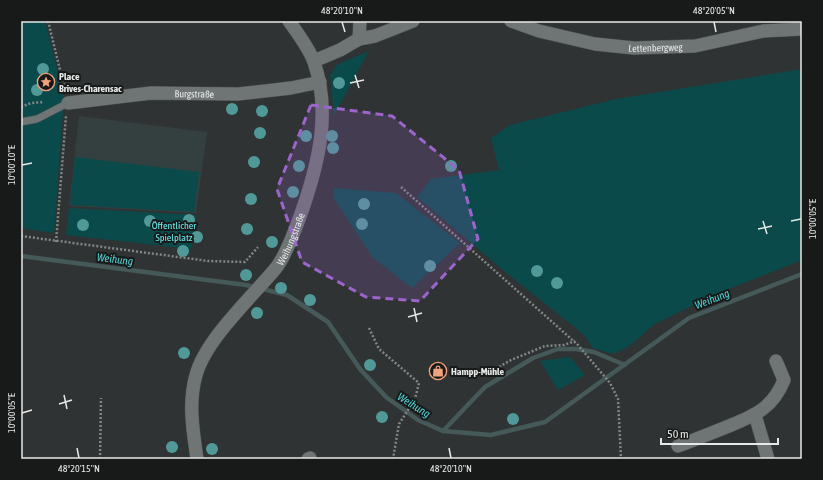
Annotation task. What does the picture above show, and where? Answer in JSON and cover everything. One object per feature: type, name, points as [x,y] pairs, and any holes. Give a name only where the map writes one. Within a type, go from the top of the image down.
[{"type":"street","points":[[289,21],[303,41],[314,61],[340,50],[359,39],[375,36],[413,21]]},
{"type":"street","points":[[359,39],[360,21]]},
{"type":"street","name":"Lettenbergweg","points":[[510,21],[539,31],[595,44],[634,48],[695,46],[763,31],[802,29]]},
{"type":"street","name":"Weihungstraße","points":[[197,459],[193,429],[192,399],[196,374],[208,348],[243,305],[277,267],[298,223],[313,178],[321,144],[322,124],[320,82],[314,61]]},
{"type":"street","name":"Burgstraße","points":[[68,103],[151,93],[238,94],[291,88],[320,82]]},
{"type":"street","points":[[678,446],[755,415],[768,406],[779,392],[784,380],[776,361]]},
{"type":"street","points":[[755,415],[768,459]]},
{"type":"lane","points":[[21,122],[37,119],[68,103]]},
{"type":"path","points":[[48,21],[68,103],[56,242]]},
{"type":"path","points":[[402,188],[575,341],[610,383],[618,399],[621,459]]},
{"type":"path","points":[[21,236],[56,242],[208,261],[245,262],[258,247]]},
{"type":"path","points":[[369,328],[379,349],[419,383],[415,399],[399,424],[393,459]]},
{"type":"path","points":[[481,369],[490,372],[511,360],[545,346],[564,345],[575,341]]},
{"type":"path","points":[[100,459],[101,398]]},
{"type":"highlighted area","points":[[311,105],[392,116],[459,170],[478,239],[420,301],[366,297],[302,262],[277,189]]},
{"type":"shaded area","points":[[79,116],[207,132],[196,213],[69,206]]},
{"type":"green space","points":[[21,21],[45,21],[64,97],[54,233],[21,228]]},
{"type":"green space","points":[[369,51],[334,115],[330,75],[338,64]]},
{"type":"green space","points":[[802,69],[802,260],[714,295],[655,324],[628,347],[613,354],[593,348],[583,334],[504,271],[417,197],[431,179],[499,170],[491,138],[510,125],[616,99]]},
{"type":"green space","points":[[75,157],[199,172],[194,212],[70,205]]},
{"type":"green space","points":[[334,188],[396,193],[460,243],[412,288],[372,257],[333,197]]},
{"type":"green space","name":"Öffentlicher Spielplatz","points":[[69,208],[196,215],[191,249],[66,235]]},
{"type":"green space","points":[[570,357],[585,375],[558,390],[540,361]]},
{"type":"waterway","name":"Weihung","points":[[21,256],[246,285],[287,295],[328,322],[360,369],[386,397],[418,420],[443,431],[491,435],[545,422],[689,318],[802,274]]},
{"type":"waterway","points":[[443,431],[485,387],[533,358],[558,349],[576,349],[594,352],[625,365]]},
{"type":"place","name":"Place Brives-Charensac","points":[[46,82]]},
{"type":"place","name":"Hampp-Mühle","points":[[438,371]]}]
